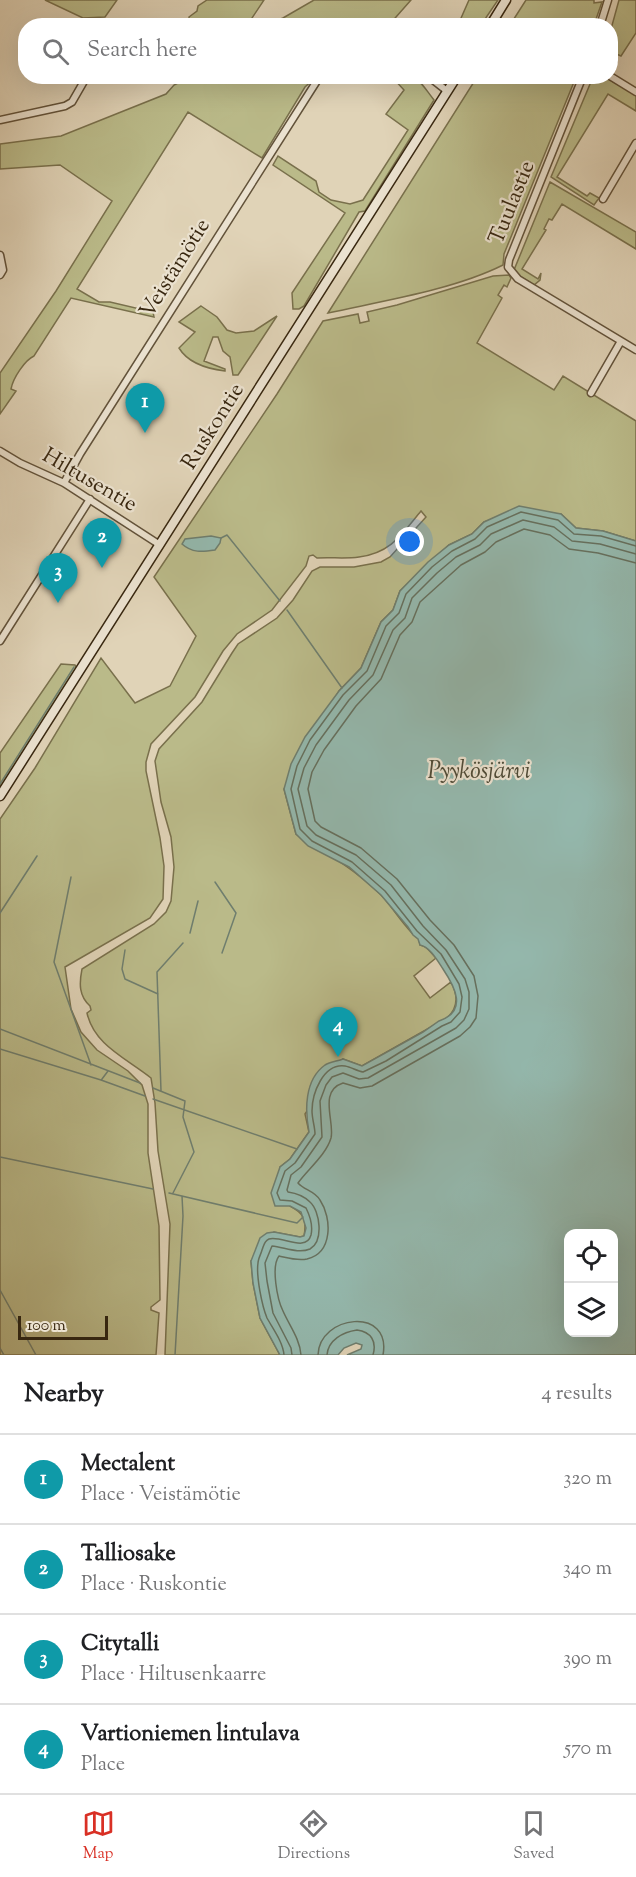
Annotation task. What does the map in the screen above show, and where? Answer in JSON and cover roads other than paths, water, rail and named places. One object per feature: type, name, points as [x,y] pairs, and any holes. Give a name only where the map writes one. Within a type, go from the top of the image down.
[{"type":"main road","points":[[495,18],[506,0]]},
{"type":"main road","name":"Ruskontie","points":[[0,796],[452,84]]},
{"type":"street","points":[[603,18],[609,0]]},
{"type":"street","points":[[618,81],[636,92]]},
{"type":"street","points":[[0,120],[65,106],[72,102],[82,84]]},
{"type":"street","name":"Veistämötie","points":[[64,483],[86,444],[315,84]]},
{"type":"street","points":[[438,84],[447,91]]},
{"type":"street","name":"Tuulastie","points":[[580,84],[508,267],[518,279],[636,350]]},
{"type":"street","points":[[603,199],[636,143]]},
{"type":"street","points":[[0,255],[3,270],[0,275]]},
{"type":"street","points":[[591,393],[621,341]]},
{"type":"street","name":"Hiltusentie","points":[[0,451],[20,464],[64,483],[160,545]]},
{"type":"street","points":[[0,641],[90,499]]},
{"type":"water","name":"Pyykösjärvi","points":[[519,506],[561,514],[576,528],[603,531],[636,541],[636,1355],[347,1355],[361,1349],[362,1345],[356,1343],[344,1348],[338,1355],[280,1355],[260,1318],[251,1261],[260,1238],[267,1233],[304,1236],[306,1228],[301,1212],[290,1206],[275,1206],[271,1193],[280,1167],[290,1159],[309,1132],[307,1106],[313,1079],[325,1065],[343,1059],[362,1066],[448,1017],[456,1005],[452,983],[436,958],[427,948],[420,945],[418,939],[381,895],[349,867],[308,846],[296,834],[284,789],[291,764],[305,737],[339,691],[361,668],[381,622],[393,610],[400,591],[428,562],[449,545],[472,534],[484,522]]},
{"type":"water","points":[[211,536],[221,538],[215,550],[197,551],[182,544],[185,539]]},
{"type":"waterway","points":[[221,538],[227,535],[280,601]]},
{"type":"waterway","points":[[287,610],[342,688]]},
{"type":"waterway","points":[[0,784],[74,667]]},
{"type":"waterway","points":[[0,913],[37,856]]},
{"type":"waterway","points":[[71,877],[54,962],[91,1065]]},
{"type":"waterway","points":[[215,882],[236,913],[222,953]]},
{"type":"waterway","points":[[190,933],[198,901]]},
{"type":"waterway","points":[[161,1091],[157,972],[183,943]]},
{"type":"waterway","points":[[125,950],[122,969],[125,979],[158,994]]},
{"type":"waterway","points":[[0,1029],[140,1083]]},
{"type":"waterway","points":[[0,1049],[145,1096]]},
{"type":"waterway","points":[[102,1079],[108,1071]]},
{"type":"waterway","points":[[153,1088],[185,1101],[183,1117],[194,1152],[173,1193]]},
{"type":"waterway","points":[[153,1099],[297,1149]]},
{"type":"waterway","points":[[0,1157],[153,1189]]},
{"type":"waterway","points":[[169,1193],[297,1223],[303,1217]]},
{"type":"waterway","points":[[175,1355],[183,1216],[182,1196]]},
{"type":"waterway","points":[[0,1290],[36,1355]]},
{"type":"waterway","points":[[0,1348],[4,1355]]},
{"type":"place","name":"Mectalent","points":[[145,433]]},
{"type":"place","name":"Talliosake","points":[[102,568]]},
{"type":"place","name":"Citytalli","points":[[58,603]]},
{"type":"place","name":"Vartioniemen lintulava","points":[[338,1057]]}]
